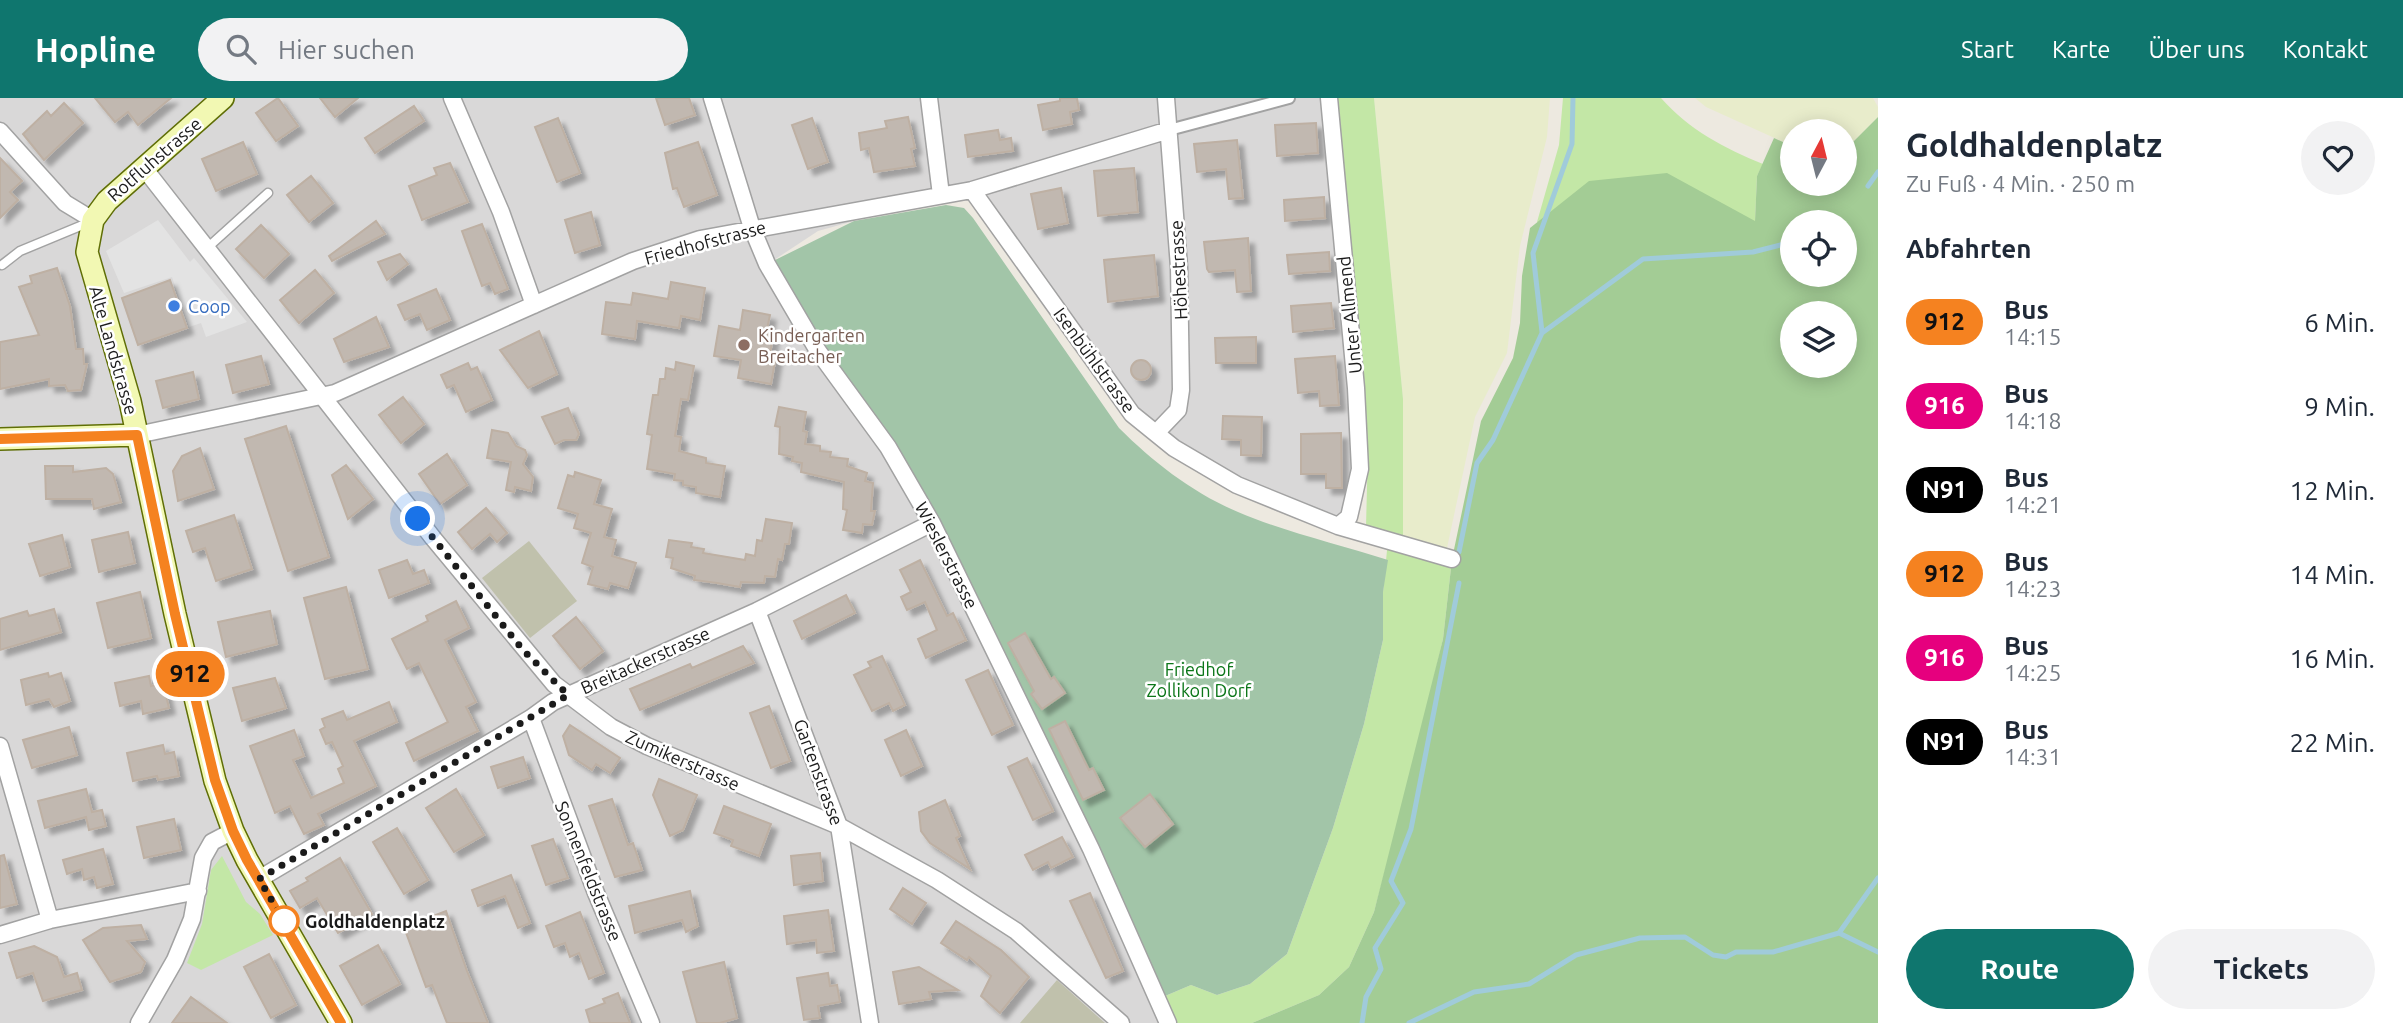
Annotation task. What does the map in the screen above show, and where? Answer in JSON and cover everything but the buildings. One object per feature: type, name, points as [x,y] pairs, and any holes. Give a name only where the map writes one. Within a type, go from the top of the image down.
[{"type":"main road","name":"Rotfluhstrasse","points":[[93,220],[107,201],[211,103]]},
{"type":"main road","name":"Alte Landstrasse","points":[[93,220],[88,238],[90,266],[137,435],[178,627],[215,780],[233,831],[341,1023]]},
{"type":"main road","points":[[0,439],[137,435]]},
{"type":"street","points":[[453,98],[501,212],[534,305]]},
{"type":"street","name":"Wieslerstrasse","points":[[712,98],[751,228],[767,264],[818,351],[888,447],[932,523],[1091,849],[1168,1023]]},
{"type":"street","points":[[929,98],[941,195]]},
{"type":"street","name":"Höhestrasse","points":[[1156,433],[1178,410],[1181,390],[1179,267],[1166,98]]},
{"type":"street","name":"Friedhofstrasse","points":[[137,435],[335,393],[633,261],[751,228],[972,190],[1169,130],[1289,98]]},
{"type":"street","name":"Unter Allmend","points":[[1329,98],[1356,388],[1360,469],[1349,517],[1338,526]]},
{"type":"street","points":[[0,131],[65,203],[93,220]]},
{"type":"street","name":"Zumikerstrasse","points":[[144,169],[205,250],[523,650],[568,695],[611,727],[647,746],[839,826],[937,880],[1016,931],[1121,1023]]},
{"type":"street","name":"Isenbühlstrasse","points":[[972,190],[1132,414],[1156,433],[1208,471],[1338,526],[1452,559]]},
{"type":"street","name":"Breitackerstrasse","points":[[259,879],[568,695],[757,611],[932,523]]},
{"type":"street","name":"Gartenstrasse","points":[[757,611],[839,826],[870,1023]]},
{"type":"street","name":"Sonnenfeldstrasse","points":[[531,718],[576,843],[650,1023]]},
{"type":"street","points":[[0,746],[50,920]]},
{"type":"street","points":[[139,1023],[175,960],[192,919],[203,858],[212,842],[233,831]]},
{"type":"street","points":[[0,935],[50,920],[198,891]]},
{"type":"lane","points":[[205,250],[268,192]]},
{"type":"lane","points":[[2,265],[20,251],[70,233],[93,220]]},
{"type":"shaded area","points":[[0,98],[1329,98],[1347,308],[1354,499],[1335,525],[1237,485],[1133,413],[972,190],[888,204],[854,221],[818,231],[768,264],[888,447],[1168,1023],[0,1023]]},
{"type":"shaded area","points":[[1374,98],[1550,98],[1547,137],[1520,246],[1507,353],[1475,417],[1447,548],[1403,538],[1403,399]]},
{"type":"shaded area","points":[[1695,98],[1873,98],[1878,107],[1878,117],[1857,138],[1857,119],[1780,119],[1780,141],[1706,107]]},
{"type":"shaded area","points":[[158,220],[190,262],[194,258],[247,322],[206,337],[201,323],[189,327],[172,277],[124,293],[106,251]]},
{"type":"shaded area","points":[[529,541],[577,601],[530,638],[482,578]]},
{"type":"shaded area","points":[[1057,980],[1105,1023],[1020,1023]]},
{"type":"green space","points":[[1335,98],[1374,98],[1403,399],[1403,538],[1366,527],[1368,447]]},
{"type":"green space","points":[[1563,98],[1661,98],[1683,120],[1708,137],[1763,164],[1757,176],[1755,222],[1537,222],[1559,145]]},
{"type":"green space","points":[[1878,117],[1878,1023],[1252,1023],[1319,995],[1349,967],[1374,912],[1443,639],[1452,559],[1481,421],[1513,358],[1520,323],[1522,276],[1530,228],[1589,181],[1667,173],[1755,221],[1757,176],[1774,138],[1780,141],[1780,196],[1857,196],[1857,138]]},
{"type":"green space","name":"Friedhof Zollikon Dorf","points":[[946,205],[964,208],[973,218],[1119,428],[1160,465],[1205,496],[1238,512],[1293,532],[1388,560],[1383,592],[1383,640],[1364,724],[1333,828],[1287,954],[1250,984],[1217,995],[1191,985],[1158,999],[932,523],[767,264],[854,221]]},
{"type":"green space","points":[[1388,540],[1452,559],[1443,639],[1413,766],[1374,912],[1349,967],[1319,995],[1252,1023],[1168,1023],[1158,999],[1191,985],[1217,995],[1250,984],[1287,954],[1333,828],[1364,724],[1383,640],[1383,592]]},
{"type":"green space","name":"Goldhaldenplatz","points":[[222,856],[246,902],[260,914],[273,935],[201,970],[187,963],[202,924],[211,870]]},
{"type":"waterway","points":[[1542,332],[1533,253],[1572,144],[1573,98]]},
{"type":"waterway","points":[[1868,186],[1878,172]]},
{"type":"waterway","points":[[1459,552],[1477,463],[1493,440],[1542,333],[1643,259],[1753,252],[1780,245]]},
{"type":"waterway","points":[[1362,1023],[1366,997],[1381,969],[1375,948],[1403,903],[1391,881],[1411,829],[1459,583]]},
{"type":"waterway","points":[[1409,1023],[1474,992],[1529,984],[1576,955],[1640,938],[1685,937],[1713,955],[1726,957],[1736,952],[1773,952],[1839,933],[1878,878]]},
{"type":"waterway","points":[[1839,933],[1878,952]]},
{"type":"bus line","name":"912","points":[[0,439],[137,435],[175,614],[215,780],[233,831],[247,860],[341,1023]]},
{"type":"place","name":"Coop","points":[[174,306]]},
{"type":"place","name":"Kindergarten Breitacher","points":[[744,345]]},
{"type":"place","name":"Goldhaldenplatz","points":[[284,921]]},
{"type":"route","points":[[284,921],[259,879],[568,695],[554,684],[523,650],[418,519]]}]
